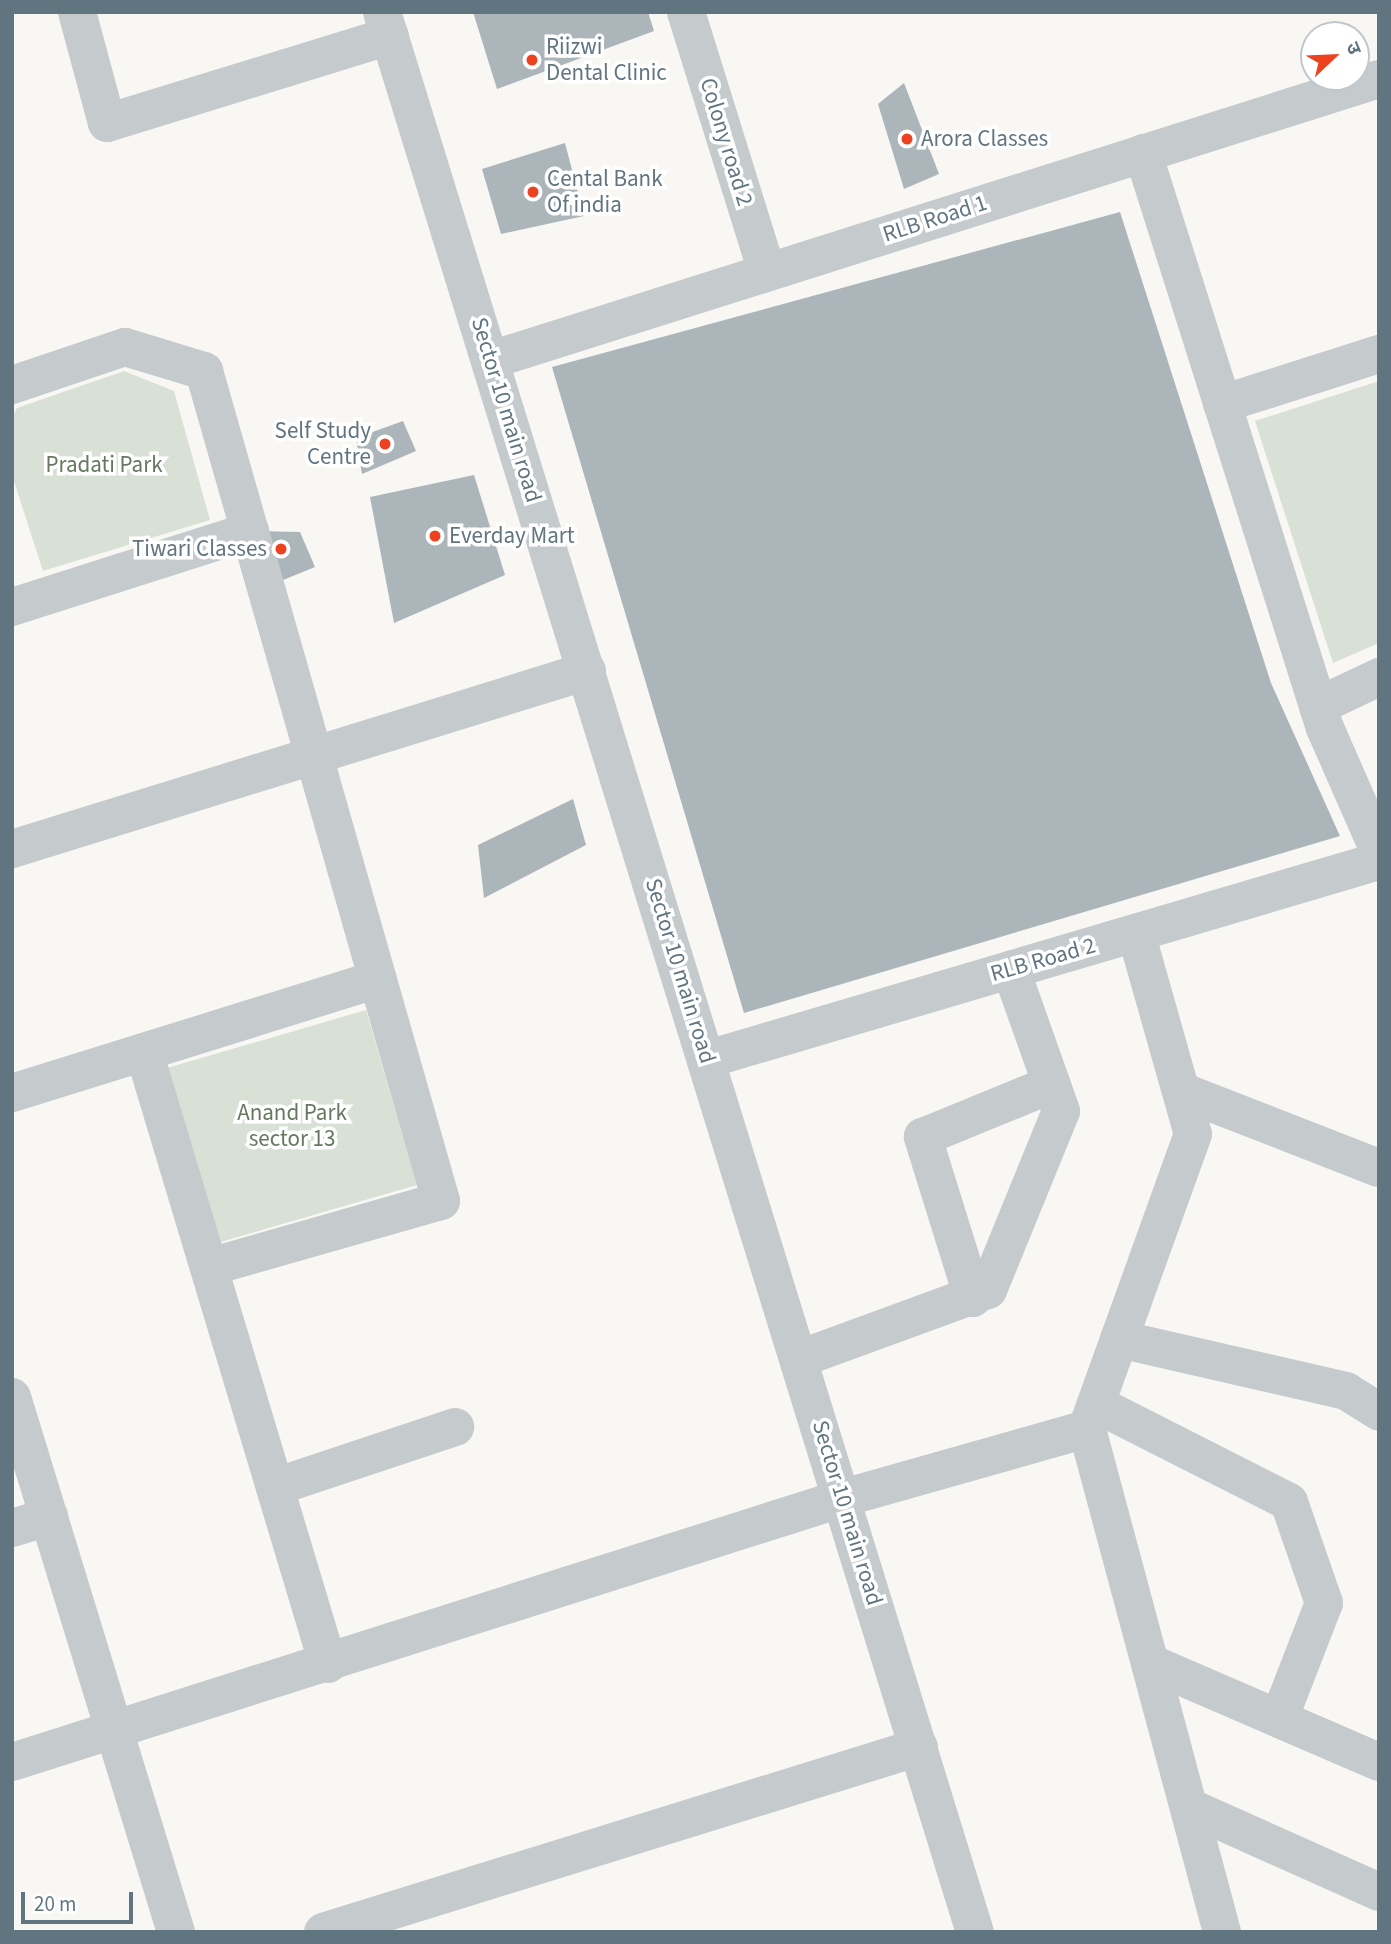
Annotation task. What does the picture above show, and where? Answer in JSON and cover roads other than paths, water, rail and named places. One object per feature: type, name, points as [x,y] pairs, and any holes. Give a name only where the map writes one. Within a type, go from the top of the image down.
[{"type":"street","points":[[77,12],[107,123],[386,24]]},
{"type":"street","name":"Colony road 2","points":[[690,13],[767,272]]},
{"type":"street","name":"Sector 10 main road","points":[[386,24],[708,1059],[975,1932]]},
{"type":"street","name":"RLB Road 1","points":[[491,360],[1379,79]]},
{"type":"street","points":[[1143,153],[1318,706],[1379,851]]},
{"type":"street","points":[[12,385],[125,346],[204,371],[441,1201],[209,1267]]},
{"type":"street","points":[[1222,404],[1379,354]]},
{"type":"street","points":[[14,598],[250,531]]},
{"type":"street","points":[[12,849],[587,671]]},
{"type":"street","points":[[1318,706],[1379,677]]},
{"type":"street","name":"RLB Road 2","points":[[708,1059],[1379,861]]},
{"type":"street","points":[[1136,933],[1192,1134],[1092,1417],[1150,1663],[1222,1932]]},
{"type":"street","points":[[799,1359],[973,1298],[988,1290],[1061,1111],[1011,970]]},
{"type":"street","points":[[12,1093],[378,979]]},
{"type":"street","points":[[144,1052],[328,1664]]},
{"type":"street","points":[[973,1298],[923,1137],[1052,1084]]},
{"type":"street","points":[[1181,1091],[1379,1168]]},
{"type":"street","points":[[1119,1339],[1346,1391],[1379,1412]]},
{"type":"street","points":[[12,1397],[176,1932]]},
{"type":"street","points":[[12,1762],[115,1733],[1092,1417],[1289,1502],[1324,1603],[1279,1719]]},
{"type":"street","points":[[275,1487],[455,1427]]},
{"type":"street","points":[[12,1528],[49,1517]]},
{"type":"street","points":[[1150,1663],[1379,1762]]},
{"type":"street","points":[[323,1932],[919,1747]]},
{"type":"street","points":[[1189,1807],[1379,1892]]},
{"type":"place","name":"Riizwi Dental Clinic","points":[[532,60]]},
{"type":"place","name":"Arora Classes","points":[[907,139]]},
{"type":"place","name":"Cental Bank Of india","points":[[533,192]]},
{"type":"place","name":"Self Study Centre","points":[[385,444]]},
{"type":"place","name":"Everday Mart","points":[[435,536]]},
{"type":"place","name":"Tiwari Classes","points":[[281,549]]},
{"type":"park label","name":"Pradati Park","points":[[104,465]]},
{"type":"park label","name":"Anand Park sector 13","points":[[292,1126]]}]
